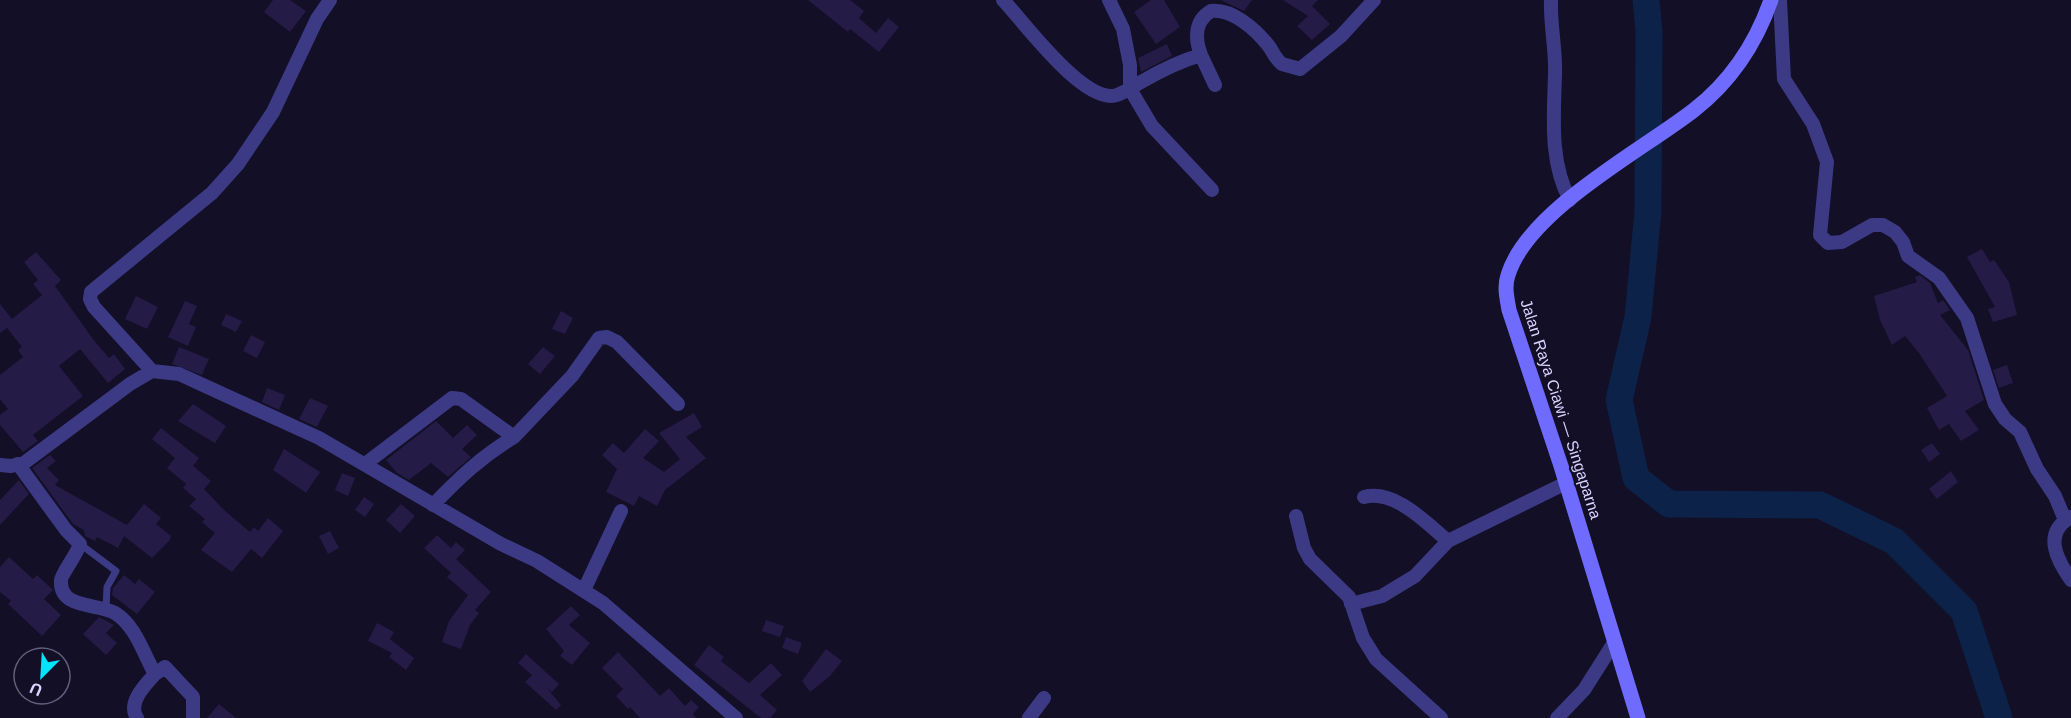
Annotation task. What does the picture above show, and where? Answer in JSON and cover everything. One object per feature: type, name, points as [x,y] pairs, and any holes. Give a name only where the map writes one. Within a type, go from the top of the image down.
[{"type":"main road","name":"Jalan Raya Ciawi — Singaparna","points":[[1638,718],[1566,483],[1516,333],[1505,290],[1508,275],[1519,251],[1547,219],[1621,159],[1694,110],[1729,77],[1761,29],[1771,0]]},
{"type":"street","points":[[152,371],[93,307],[90,299],[91,292],[212,193],[238,164],[273,112],[317,19],[330,0]]},
{"type":"street","points":[[1003,0],[1055,61],[1096,92],[1108,97],[1130,89],[1184,60],[1201,55]]},
{"type":"street","points":[[1109,0],[1123,29],[1130,65],[1130,89],[1152,126],[1212,190]]},
{"type":"street","points":[[1215,85],[1196,40],[1197,28],[1205,15],[1217,10],[1232,15],[1247,25],[1269,46],[1282,64],[1300,69],[1341,36],[1374,0]]},
{"type":"street","points":[[1551,0],[1556,72],[1553,110],[1555,141],[1561,184],[1570,200]]},
{"type":"street","points":[[1780,0],[1784,79],[1813,124],[1827,162],[1820,235],[1828,243],[1842,242],[1872,225],[1883,225],[1895,232],[1903,242],[1908,256],[1939,278],[1967,318],[1995,404],[2005,419],[2020,432],[2037,469],[2068,519],[2055,535],[2055,558],[2071,580]]},
{"type":"street","points":[[433,505],[465,470],[488,452],[514,437],[572,376],[599,338],[607,337],[617,342],[678,404]]},
{"type":"street","points":[[0,465],[18,464],[72,428],[130,384],[152,371],[179,374],[319,438],[584,590],[674,663],[736,718]]},
{"type":"street","points":[[365,464],[452,398],[461,399],[514,437]]},
{"type":"street","points":[[18,464],[66,530],[80,544],[76,557],[60,581],[64,591],[79,606],[106,609],[124,620],[133,629],[155,674]]},
{"type":"street","points":[[1352,604],[1382,596],[1415,576],[1448,541],[1566,483]]},
{"type":"street","points":[[1364,497],[1381,497],[1407,508],[1448,541]]},
{"type":"street","points":[[584,590],[621,511]]},
{"type":"street","points":[[1296,516],[1304,548],[1310,559],[1344,591],[1352,604],[1363,638],[1376,659],[1441,718]]},
{"type":"street","points":[[1557,718],[1584,690],[1615,641]]},
{"type":"street","points":[[137,718],[134,714],[136,700],[155,674],[165,667],[190,693],[194,704],[193,718]]},
{"type":"street","points":[[1029,718],[1044,698]]},
{"type":"lane","points":[[80,544],[109,563],[116,571],[107,587],[106,609]]},
{"type":"building","points":[[273,0],[290,0],[306,11],[290,32],[264,12]]},
{"type":"building","points":[[808,0],[850,0],[864,11],[859,18],[876,33],[888,18],[899,27],[879,52],[850,29],[848,32]]},
{"type":"building","points":[[1151,0],[1164,0],[1180,27],[1156,44],[1134,12]]},
{"type":"building","points":[[1221,0],[1252,0],[1244,11]]},
{"type":"building","points":[[1283,0],[1318,0],[1312,6],[1330,24],[1312,40],[1297,26],[1308,16]]},
{"type":"building","points":[[1167,44],[1172,56],[1141,72],[1138,58]]},
{"type":"building","points":[[1982,249],[1990,262],[1994,260],[2009,282],[2017,315],[1993,322],[1988,309],[1995,307],[1967,257]]},
{"type":"building","points":[[36,252],[61,280],[55,286],[93,339],[109,358],[114,354],[125,369],[108,383],[80,349],[59,366],[83,396],[33,435],[38,441],[23,452],[0,425],[0,415],[8,409],[0,399],[0,375],[23,357],[18,350],[22,347],[7,328],[0,333],[0,304],[12,319],[42,295],[33,284],[38,280],[24,262]]},
{"type":"building","points":[[1920,275],[1930,283],[1938,303],[1943,300],[1950,310],[1940,315],[1968,350],[1984,400],[1965,411],[1979,430],[1961,441],[1949,424],[1939,430],[1927,408],[1947,396],[1905,336],[1892,345],[1880,320],[1874,296],[1917,282],[1915,277]]},
{"type":"building","points":[[136,296],[158,307],[147,329],[125,319]]},
{"type":"building","points":[[185,301],[197,306],[189,324],[196,327],[188,346],[168,337]]},
{"type":"building","points":[[561,311],[573,318],[565,334],[552,329]]},
{"type":"building","points":[[226,314],[242,321],[236,332],[221,325]]},
{"type":"building","points":[[251,335],[265,342],[257,358],[243,351]]},
{"type":"building","points":[[179,347],[209,359],[202,375],[172,364]]},
{"type":"building","points":[[543,347],[555,356],[540,374],[528,364]]},
{"type":"building","points":[[2007,365],[2013,383],[1999,388],[1993,370]]},
{"type":"building","points":[[267,388],[285,395],[279,410],[262,402]]},
{"type":"building","points":[[310,398],[328,406],[317,427],[299,419]]},
{"type":"building","points":[[193,404],[226,426],[215,443],[178,421]]},
{"type":"building","points":[[694,413],[702,427],[686,437],[706,458],[665,490],[657,506],[639,496],[634,506],[606,492],[617,469],[602,455],[613,443],[624,453],[645,429],[659,441],[643,458],[664,472],[680,459],[659,433]]},
{"type":"building","points":[[436,421],[453,438],[467,425],[477,435],[462,449],[471,457],[448,477],[431,463],[409,480],[397,473],[386,460]]},
{"type":"building","points":[[161,428],[199,458],[193,466],[211,481],[204,489],[250,532],[254,527],[258,531],[268,518],[283,531],[262,558],[251,549],[232,572],[201,550],[215,533],[202,522],[205,519],[189,506],[196,499],[183,488],[186,484],[167,468],[175,458],[152,439]]},
{"type":"building","points":[[1932,443],[1940,454],[1929,462],[1921,450]]},
{"type":"building","points":[[284,449],[320,472],[306,493],[273,470]]},
{"type":"building","points":[[50,455],[56,461],[47,468],[59,480],[55,485],[127,525],[144,504],[161,518],[156,524],[171,536],[170,540],[152,558],[124,536],[118,548],[97,537],[95,541],[85,536],[84,530],[73,524],[32,468]]},
{"type":"building","points":[[1951,471],[1958,482],[1937,499],[1929,489]]},
{"type":"building","points":[[342,473],[355,478],[348,496],[335,490]]},
{"type":"building","points":[[19,480],[29,494],[0,525],[0,500]]},
{"type":"building","points":[[364,497],[374,504],[365,517],[355,510]]},
{"type":"building","points":[[401,504],[415,516],[400,533],[386,520]]},
{"type":"building","points":[[330,531],[339,548],[328,554],[319,536]]},
{"type":"building","points":[[437,535],[451,548],[456,542],[465,550],[456,559],[491,592],[475,610],[479,613],[470,625],[461,649],[442,642],[449,621],[468,595],[447,577],[451,573],[424,548]]},
{"type":"building","points":[[9,557],[33,579],[37,575],[53,590],[44,599],[61,615],[42,636],[8,604],[11,601],[0,592],[0,567]]},
{"type":"building","points":[[124,575],[135,584],[139,579],[155,592],[137,614],[112,595],[113,588]]},
{"type":"building","points":[[571,606],[580,615],[569,625],[590,643],[572,665],[560,656],[564,651],[546,629]]},
{"type":"building","points":[[99,617],[114,625],[106,633],[117,643],[106,655],[83,634]]},
{"type":"building","points":[[766,620],[784,626],[780,637],[762,631]]},
{"type":"building","points":[[377,623],[394,632],[390,639],[414,658],[406,670],[389,657],[392,653],[368,641]]},
{"type":"building","points":[[786,637],[802,643],[798,654],[782,648]]},
{"type":"building","points":[[709,645],[724,657],[721,661],[749,683],[771,663],[782,675],[760,695],[777,710],[770,718],[761,718],[694,665]]},
{"type":"building","points":[[826,649],[842,661],[830,676],[810,692],[802,681]]},
{"type":"building","points":[[618,652],[660,696],[669,688],[685,706],[691,700],[699,707],[693,714],[696,718],[640,718],[630,707],[628,709],[616,696],[623,689],[602,668]]},
{"type":"building","points":[[526,654],[559,684],[552,692],[547,688],[561,705],[556,710],[525,682],[532,675],[518,663]]},
{"type":"building","points":[[219,704],[236,718],[207,718]]},
{"type":"waterway","points":[[1646,0],[1649,31],[1648,211],[1638,317],[1619,400],[1636,478],[1669,504],[1820,505],[1894,541],[1964,611],[1999,718]]}]
